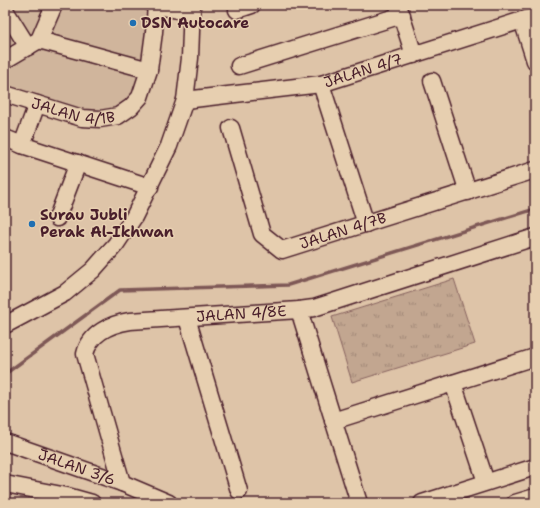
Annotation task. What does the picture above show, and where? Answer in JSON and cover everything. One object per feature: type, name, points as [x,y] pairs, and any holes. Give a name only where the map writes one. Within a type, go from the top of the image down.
[{"type":"street","points":[[5,60],[33,43],[54,5]]},
{"type":"street","points":[[5,325],[65,293],[93,270],[116,244],[134,217],[169,146],[185,100],[190,58],[192,9],[155,5]]},
{"type":"street","name":"JALAN 4/1B","points":[[5,94],[82,118],[100,119],[118,116],[131,107],[140,96],[149,70],[154,32],[155,5]]},
{"type":"street","points":[[237,10],[252,5]]},
{"type":"street","points":[[5,10],[33,43],[149,70]]},
{"type":"street","points":[[239,66],[400,10],[414,55]]},
{"type":"street","points":[[529,18],[535,61]]},
{"type":"street","name":"JALAN 4/7","points":[[185,100],[321,84],[529,18]]},
{"type":"street","points":[[432,81],[468,192]]},
{"type":"street","points":[[321,84],[366,224]]},
{"type":"street","points":[[22,145],[37,104]]},
{"type":"street","name":"JALAN 4/7B","points":[[230,128],[262,234],[282,250],[535,170]]},
{"type":"street","points":[[5,138],[22,145],[150,186]]},
{"type":"street","points":[[57,218],[78,163]]},
{"type":"street","name":"JALAN 4/8E","points":[[122,483],[86,362],[85,354],[87,345],[107,327],[118,323],[314,308],[535,238]]},
{"type":"street","points":[[299,310],[359,503]]},
{"type":"street","points":[[187,318],[239,491]]},
{"type":"street","points":[[333,421],[535,358]]},
{"type":"street","points":[[453,383],[486,482]]},
{"type":"street","name":"JALAN 3/6","points":[[5,442],[122,483],[169,503]]},
{"type":"street","points":[[422,503],[535,467]]},
{"type":"street","points":[[5,485],[67,496],[92,503]]},
{"type":"street","points":[[515,503],[535,497]]},
{"type":"shaded area","points":[[5,5],[134,5],[150,10],[151,31],[136,95],[128,106],[99,115],[5,89]]},
{"type":"green space","points":[[454,279],[475,344],[352,382],[332,317]]},
{"type":"waterway","points":[[5,374],[120,290],[288,285],[535,209]]},
{"type":"place","name":"DSN Autocare","points":[[133,23]]},
{"type":"place","name":"Surau Jubli Perak Al-Ikhwan","points":[[32,224]]}]
